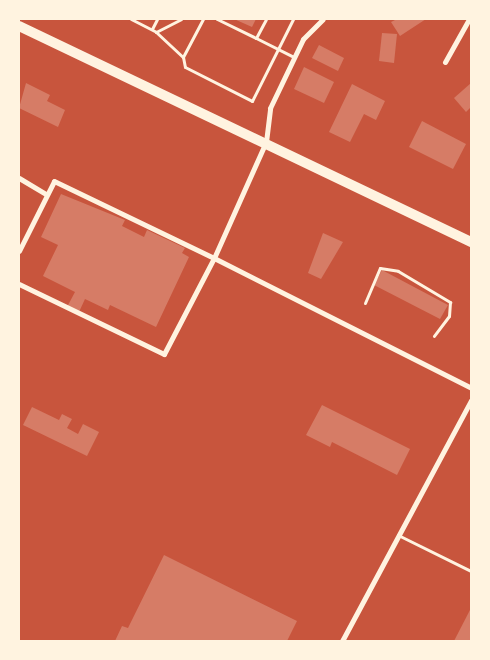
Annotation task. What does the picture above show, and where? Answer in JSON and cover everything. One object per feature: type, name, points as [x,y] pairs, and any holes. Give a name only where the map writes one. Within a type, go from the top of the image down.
[{"type":"main road","points":[[19,26],[266,142],[471,242]]},
{"type":"street","points":[[19,284],[164,354],[214,258],[266,142],[270,108],[307,34],[323,19]]},
{"type":"street","points":[[445,62],[469,19]]},
{"type":"street","points":[[19,178],[46,194]]},
{"type":"street","points":[[19,251],[54,181],[214,258],[471,388]]},
{"type":"street","points":[[342,641],[397,535],[471,400]]},
{"type":"lane","points":[[130,19],[156,32],[183,57],[189,70],[252,101],[293,19]]},
{"type":"lane","points":[[152,30],[157,19]]},
{"type":"lane","points":[[156,32],[181,19]]},
{"type":"lane","points":[[183,57],[203,19]]},
{"type":"lane","points":[[217,19],[295,57]]},
{"type":"lane","points":[[256,38],[266,19]]},
{"type":"lane","points":[[365,303],[380,268],[398,271],[450,302],[449,316],[434,336]]},
{"type":"lane","points":[[397,535],[471,571]]},
{"type":"building","points":[[234,19],[256,19],[252,27]]},
{"type":"building","points":[[397,19],[426,19],[400,36],[391,22]]},
{"type":"building","points":[[382,33],[397,34],[394,63],[379,61]]},
{"type":"building","points":[[319,45],[344,58],[338,71],[312,58]]},
{"type":"building","points":[[304,67],[334,82],[324,103],[294,89]]},
{"type":"building","points":[[26,83],[50,95],[47,101],[65,110],[58,127],[19,108]]},
{"type":"building","points":[[471,83],[471,107],[466,112],[454,98]]},
{"type":"building","points":[[352,84],[385,101],[376,120],[364,114],[350,142],[329,132]]},
{"type":"building","points":[[422,121],[466,144],[453,169],[409,147]]},
{"type":"building","points":[[61,194],[125,220],[122,226],[144,237],[147,230],[185,248],[182,253],[189,257],[156,327],[110,305],[108,310],[85,299],[79,312],[67,307],[75,292],[43,276],[58,245],[41,237]]},
{"type":"building","points":[[323,233],[343,242],[321,279],[308,273]]},
{"type":"building","points":[[382,270],[448,305],[440,319],[374,285]]},
{"type":"building","points":[[322,405],[410,449],[397,475],[332,442],[330,447],[306,435]]},
{"type":"building","points":[[32,407],[59,420],[62,414],[72,419],[67,428],[78,434],[83,424],[99,432],[87,456],[23,425]]},
{"type":"building","points":[[164,555],[297,621],[287,641],[115,641],[122,626],[128,628]]},
{"type":"building","points":[[471,608],[471,641],[454,641]]}]
